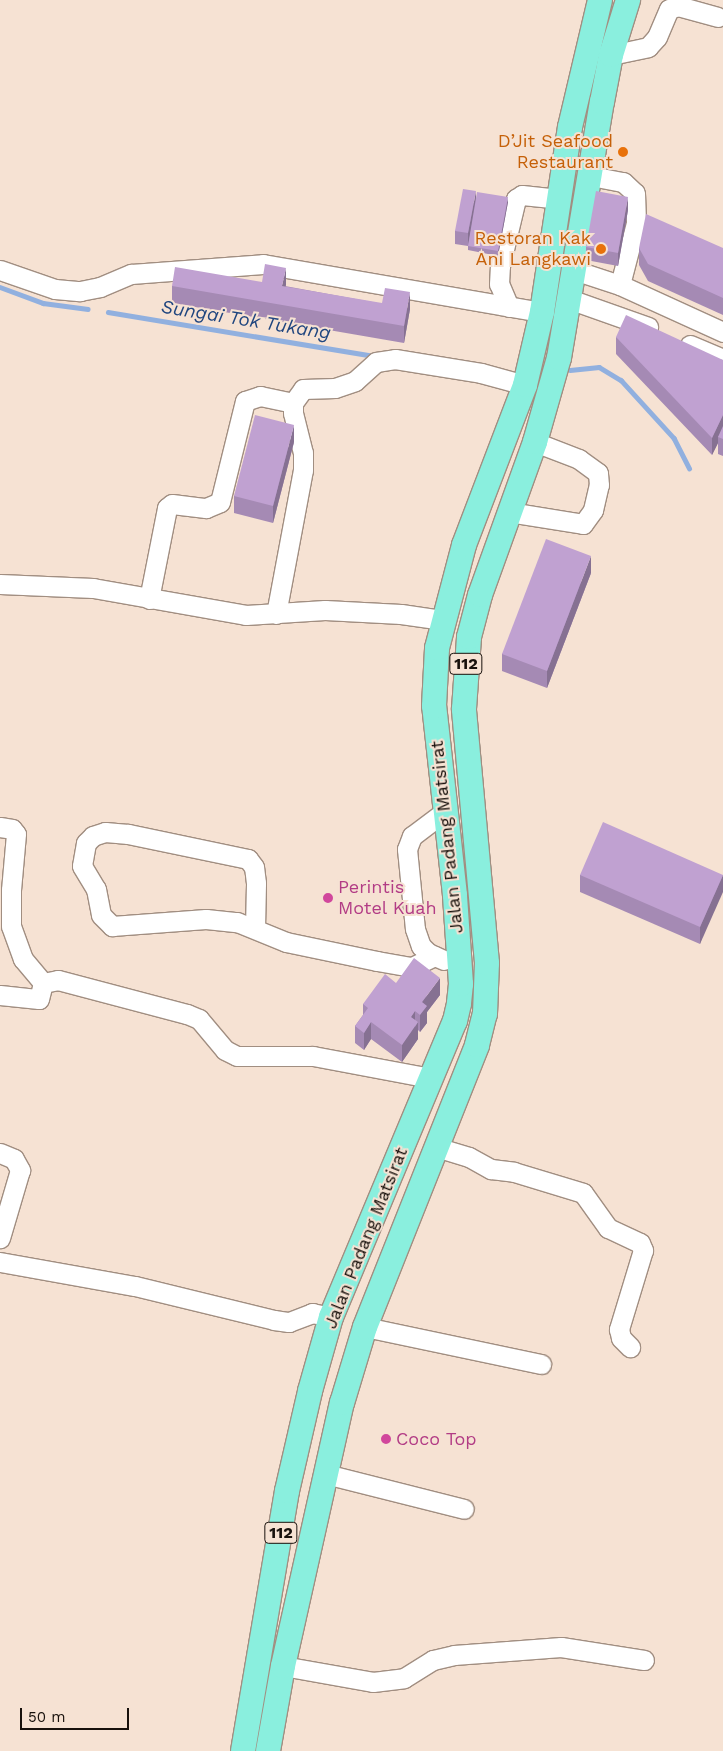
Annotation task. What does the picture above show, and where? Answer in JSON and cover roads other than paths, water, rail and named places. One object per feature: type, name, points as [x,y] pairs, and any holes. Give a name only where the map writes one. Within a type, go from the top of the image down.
[{"type":"main road","name":"Jalan Padang Matsirat","points":[[243,1751],[298,1432],[331,1317],[455,1021],[461,984],[460,965],[455,896],[444,812],[434,706],[434,672],[442,620],[464,544],[525,385],[542,312],[570,127],[600,0]]},
{"type":"main road","name":"Jalan Padang Matsirat","points":[[268,1751],[283,1666],[326,1474],[365,1327],[477,1045],[485,1014],[487,963],[464,686],[469,637],[480,595],[536,442],[559,358],[611,55],[628,0]]},
{"type":"main road","points":[[331,1317],[365,1327]]},
{"type":"street","points":[[611,55],[648,47],[657,37],[669,9],[678,6],[718,17]]},
{"type":"street","points":[[590,176],[623,182],[636,193],[636,223],[620,286]]},
{"type":"street","points":[[509,307],[499,284],[500,266],[516,199],[522,195],[559,199]]},
{"type":"street","points":[[0,270],[55,289],[80,291],[100,287],[131,274],[262,264],[542,312]]},
{"type":"street","points":[[574,270],[620,286],[723,332]]},
{"type":"street","points":[[569,299],[667,335],[723,359]]},
{"type":"street","points":[[276,614],[304,470],[293,403],[303,388],[335,388],[355,381],[382,359],[481,373],[525,385]]},
{"type":"street","points":[[149,599],[167,508],[172,504],[206,508],[220,502],[245,401],[260,396],[293,403]]},
{"type":"street","points":[[509,512],[583,524],[593,510],[599,485],[598,473],[579,459],[536,442]]},
{"type":"street","points":[[0,584],[93,588],[246,615],[335,610],[442,620]]},
{"type":"street","points":[[444,812],[412,836],[408,849],[415,929],[421,946],[435,956],[460,965]]},
{"type":"street","points":[[0,827],[12,829],[16,834],[10,890],[12,926],[23,959],[43,983]]},
{"type":"street","points":[[255,928],[256,884],[254,867],[248,859],[128,834],[106,832],[93,836],[86,843],[82,866],[96,889],[100,915],[112,926],[206,919],[236,922],[286,942],[412,967],[435,956]]},
{"type":"street","points":[[43,983],[58,980],[187,1014],[199,1019],[225,1050],[237,1056],[312,1056],[431,1078]]},
{"type":"street","points":[[0,995],[38,999],[43,983]]},
{"type":"street","points":[[436,1147],[470,1157],[491,1170],[514,1172],[583,1193],[608,1228],[640,1243],[643,1250],[619,1329],[620,1338],[630,1347]]},
{"type":"street","points":[[0,1153],[14,1159],[20,1170],[0,1238]]},
{"type":"street","points":[[0,1262],[135,1286],[274,1320],[289,1322],[312,1313],[331,1317]]},
{"type":"street","points":[[365,1327],[541,1364]]},
{"type":"street","points":[[326,1474],[464,1509]]},
{"type":"street","points":[[283,1666],[373,1682],[404,1678],[433,1660],[454,1655],[561,1647],[644,1660]]},
{"type":"waterway","name":"Sungai Tok Tukang","points":[[0,287],[43,303],[88,309]]},
{"type":"waterway","name":"Sungai Tok Tukang","points":[[108,312],[375,356]]},
{"type":"waterway","name":"Sungai Tok Tukang","points":[[570,370],[599,367],[621,380],[674,438],[689,468]]},
{"type":"place","name":"D’Jit Seafood Restaurant","points":[[623,152]]},
{"type":"place","name":"Restoran Kak Ani Langkawi","points":[[601,249]]},
{"type":"place","name":"Perintis Motel Kuah","points":[[328,898]]},
{"type":"place","name":"Coco Top","points":[[386,1439]]}]
